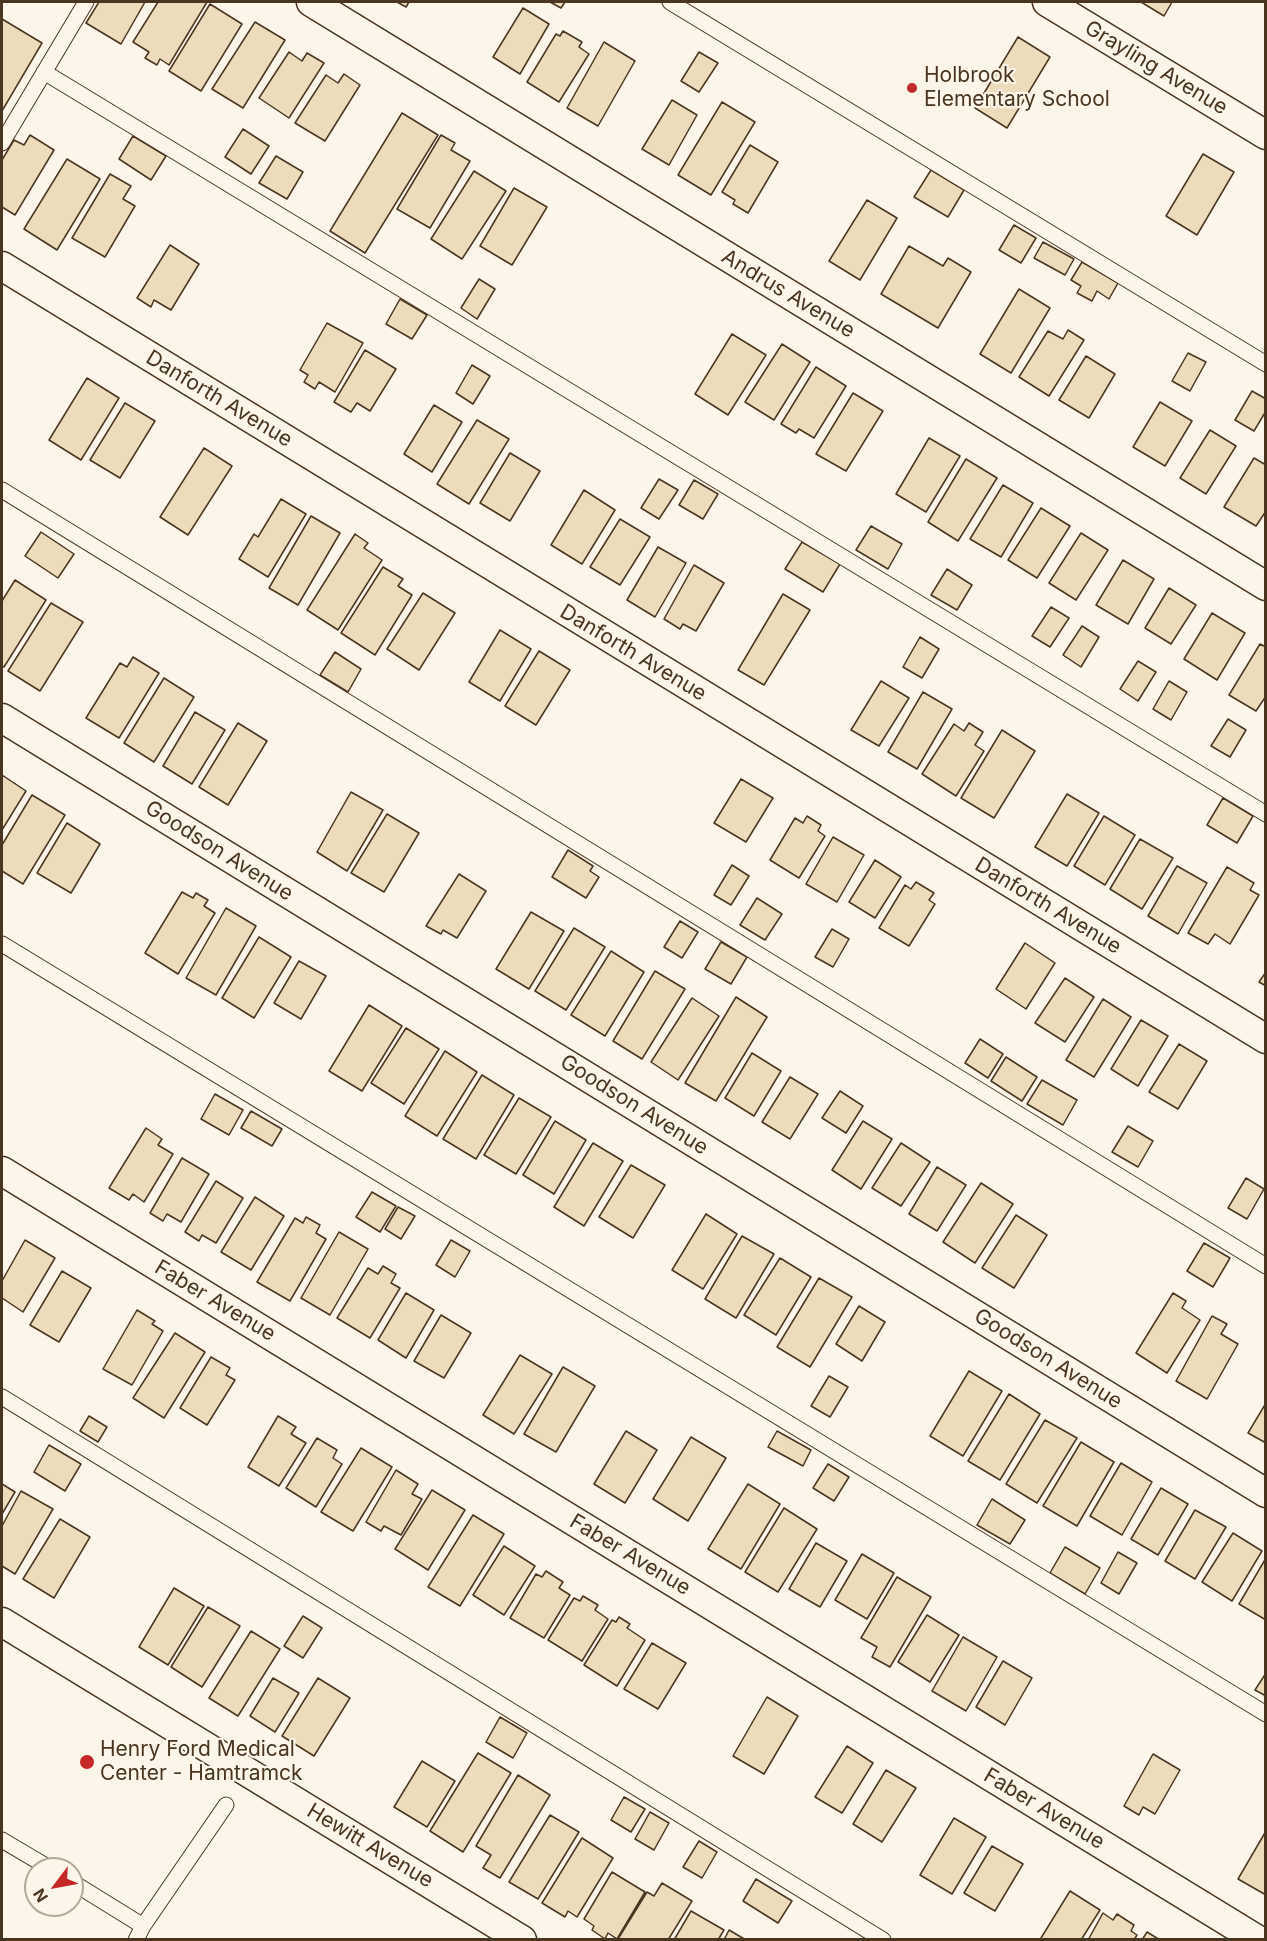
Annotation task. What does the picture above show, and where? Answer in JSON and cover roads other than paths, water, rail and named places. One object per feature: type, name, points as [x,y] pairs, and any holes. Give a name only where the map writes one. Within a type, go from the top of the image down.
[{"type":"street","name":"Andrus Avenue","points":[[311,2],[1266,586]]},
{"type":"street","name":"Grayling Avenue","points":[[1047,2],[1266,135]]},
{"type":"street","name":"Danforth Avenue","points":[[2,266],[1266,1039]]},
{"type":"street","name":"Goodson Avenue","points":[[2,718],[1266,1492]]},
{"type":"street","name":"Faber Avenue","points":[[2,1170],[1258,1940]]},
{"type":"street","name":"Hewitt Avenue","points":[[2,1622],[522,1940]]},
{"type":"lane","points":[[2,142],[86,2]]},
{"type":"lane","points":[[670,2],[1266,364]]},
{"type":"lane","points":[[44,72],[1266,814]]},
{"type":"lane","points":[[2,490],[1266,1266]]},
{"type":"lane","points":[[2,944],[1266,1714]]},
{"type":"lane","points":[[2,1397],[883,1940]]},
{"type":"lane","points":[[84,1891],[140,1933],[226,1805]]},
{"type":"lane","points":[[2,1840],[31,1857]]},
{"type":"lane","points":[[1258,1940],[1266,1928]]},
{"type":"place","name":"Holbrook Elementary School","points":[[912,88]]},
{"type":"place","name":"Henry Ford Medical Center - Hamtramck","points":[[87,1762]]}]
